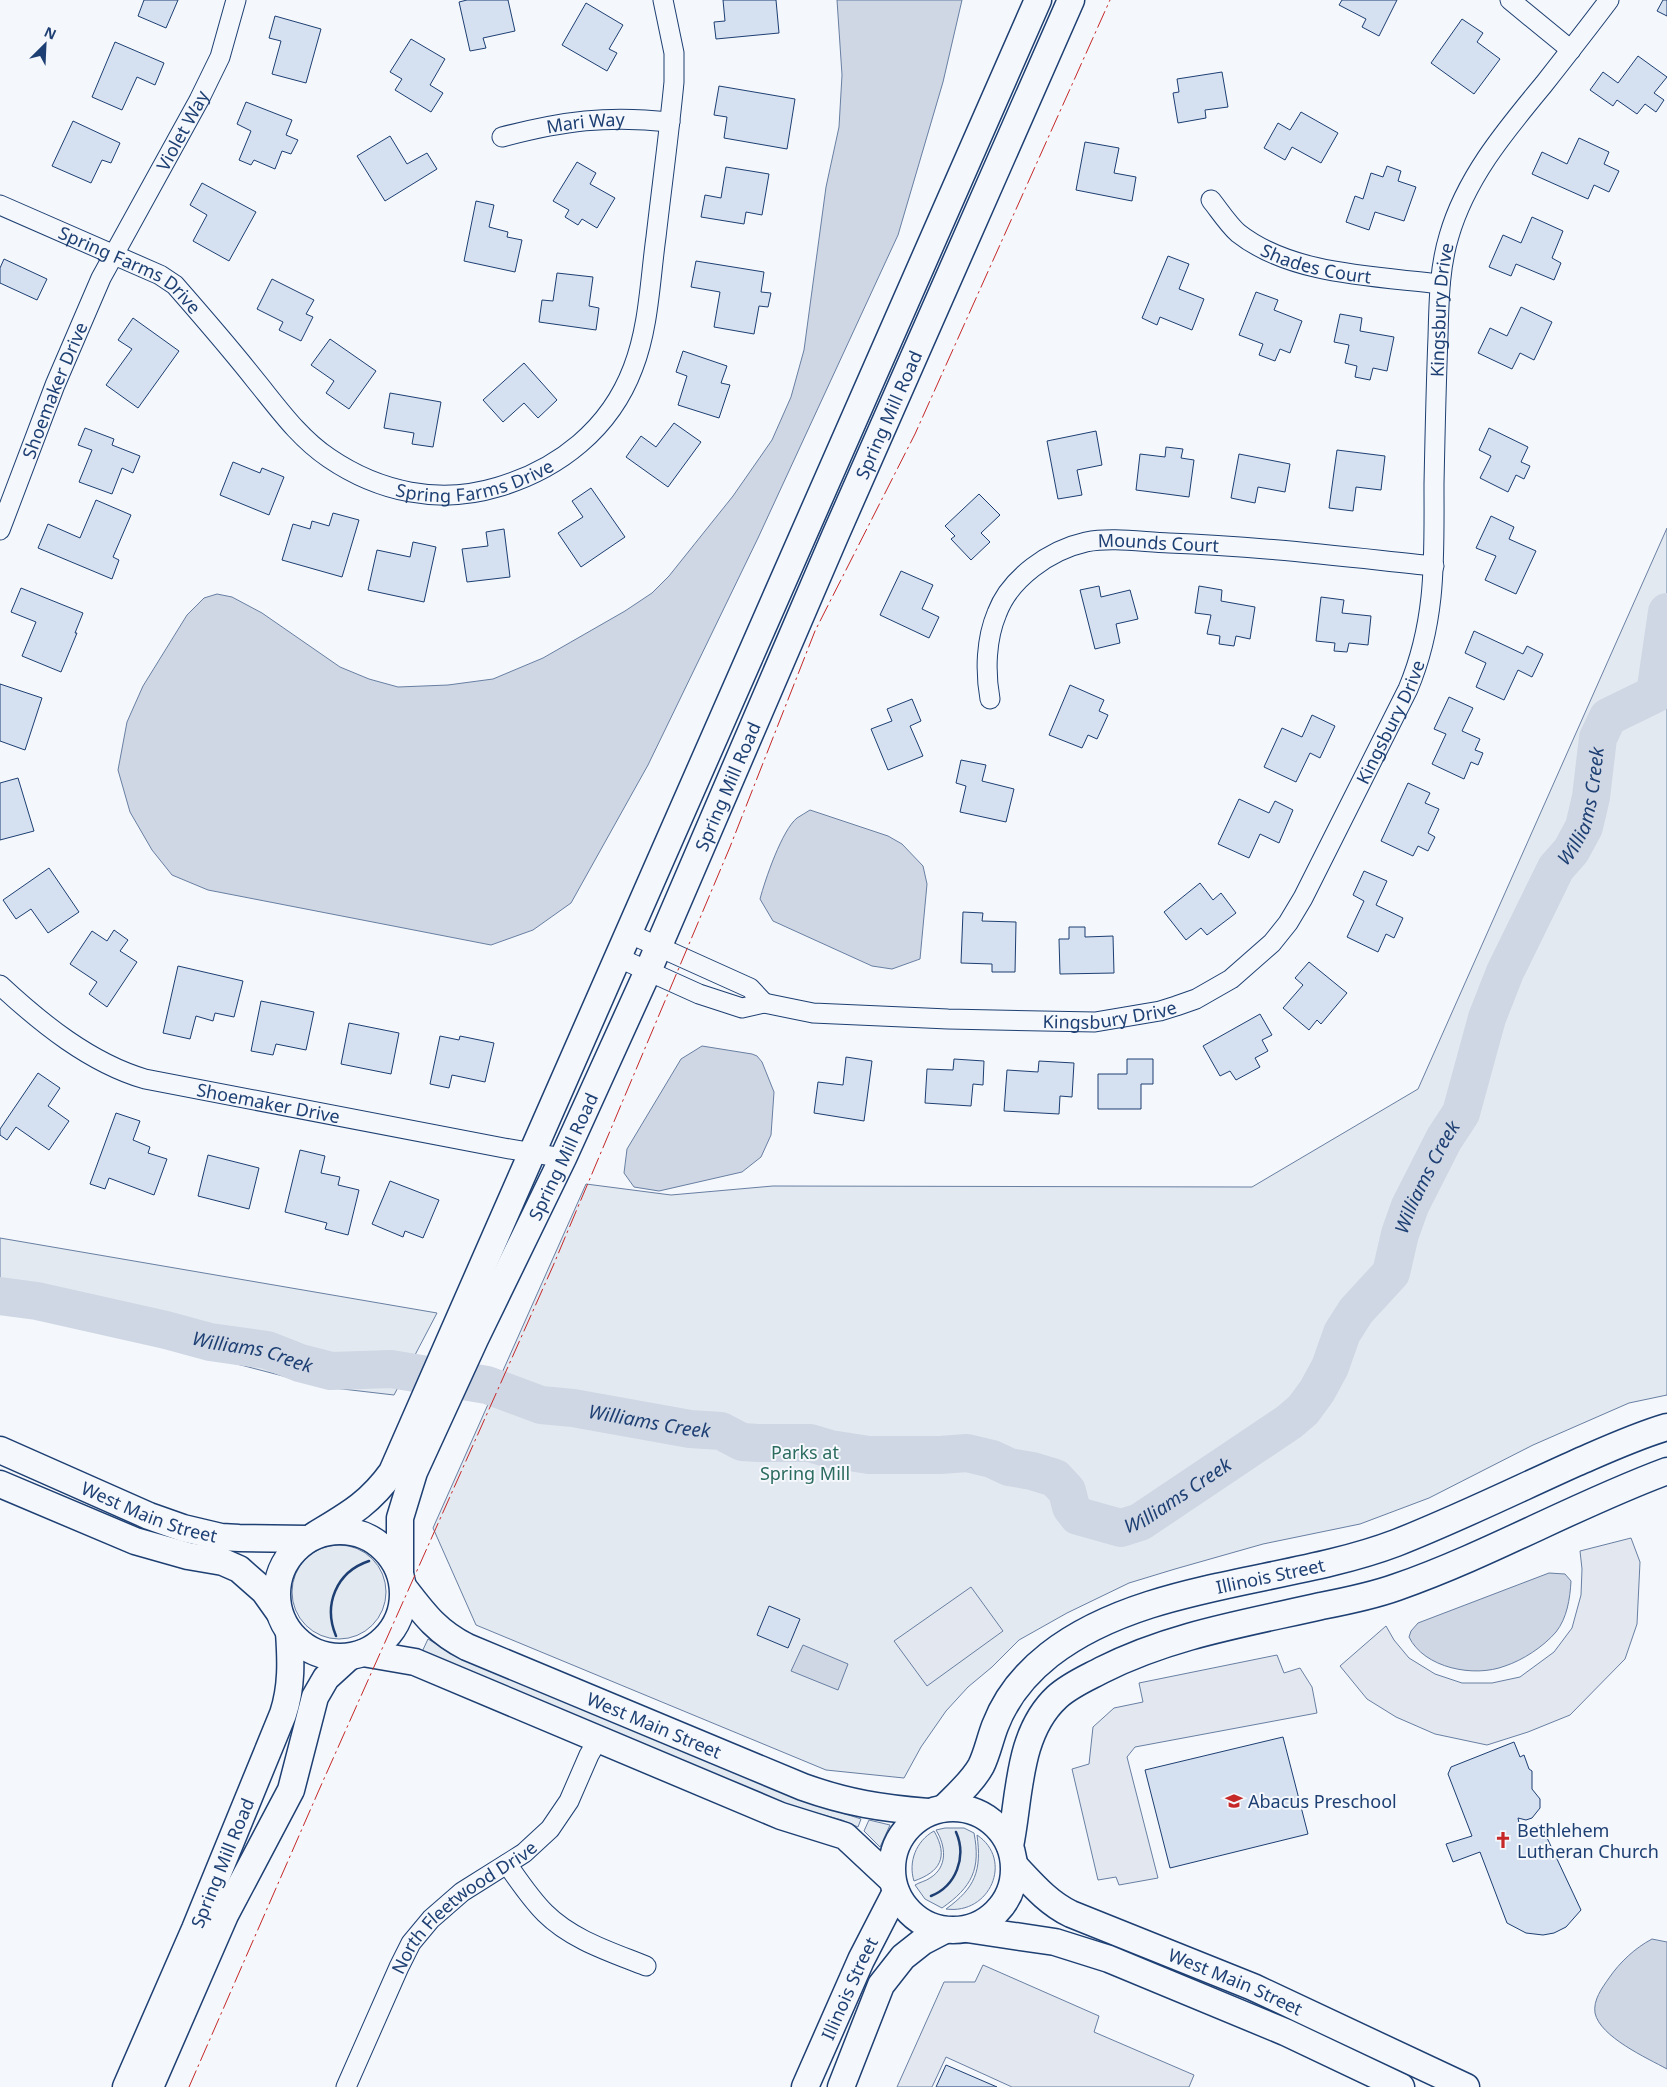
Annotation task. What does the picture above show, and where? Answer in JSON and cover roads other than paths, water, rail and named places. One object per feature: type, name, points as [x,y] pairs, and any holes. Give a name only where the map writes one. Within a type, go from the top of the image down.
[{"type":"street","name":"Violet Way","points":[[114,254],[199,100],[220,57],[236,0]]},
{"type":"street","name":"Spring Farms Drive","points":[[0,205],[160,275],[175,285],[302,437],[328,458],[358,475],[390,488],[426,495],[451,496],[482,492],[533,476],[574,449],[604,419],[622,391],[633,367],[645,319],[670,122],[674,53],[663,0]]},
{"type":"street","name":"Spring Mill Road","points":[[402,1580],[398,1533],[401,1511],[430,1414],[465,1336],[532,1153],[1038,0]]},
{"type":"street","name":"Spring Mill Road","points":[[465,1336],[563,1158],[648,971],[843,518],[1071,0]]},
{"type":"street","points":[[1510,0],[1571,50]]},
{"type":"street","name":"Kingsbury Drive","points":[[617,957],[699,994],[742,1008],[764,1003],[813,1013],[948,1019],[1095,1022],[1160,1011],[1196,999],[1231,979],[1272,943],[1288,924],[1303,898],[1408,688],[1418,666],[1430,619],[1434,566],[1435,411],[1440,284],[1449,234],[1461,202],[1498,140],[1609,0]]},
{"type":"street","name":"Mari Way","points":[[502,137],[564,122],[590,119],[637,118],[670,122]]},
{"type":"street","name":"Shades Court","points":[[1211,200],[1236,232],[1258,246],[1284,257],[1331,272],[1440,284]]},
{"type":"street","name":"Shoemaker Drive","points":[[0,530],[56,385],[101,278],[114,254]]},
{"type":"street","name":"Mounds Court","points":[[990,699],[986,678],[990,640],[997,612],[1011,590],[1025,574],[1046,559],[1068,547],[1087,542],[1114,541],[1221,545],[1434,566]]},
{"type":"street","points":[[628,933],[750,988],[764,1003]]},
{"type":"street","name":"Shoemaker Drive","points":[[0,985],[16,1000],[103,1063],[144,1079],[563,1158]]},
{"type":"street","name":"Spring Mill Road","points":[[312,1537],[366,1503],[379,1490],[430,1414]]},
{"type":"street","name":"Illinois Street","points":[[936,1810],[966,1786],[980,1767],[996,1724],[1017,1687],[1034,1667],[1051,1653],[1090,1629],[1131,1612],[1176,1598],[1390,1545],[1600,1452],[1667,1427]]},
{"type":"street","name":"West Main Street","points":[[0,1450],[148,1516],[183,1528],[221,1537],[312,1537]]},
{"type":"street","points":[[1012,1856],[1002,1833],[983,1816],[960,1808],[936,1810],[915,1820],[904,1830],[898,1840],[891,1865],[893,1886],[907,1911],[915,1918],[935,1928],[956,1930],[982,1923],[993,1916],[1004,1902],[1014,1878],[1012,1856],[1028,1742],[1043,1713],[1057,1697],[1075,1684],[1128,1657],[1165,1643],[1394,1588],[1463,1562],[1627,1487],[1667,1471]]},
{"type":"street","name":"West Main Street","points":[[0,1484],[135,1541],[188,1556],[222,1562],[234,1567],[255,1582],[284,1622]]},
{"type":"street","points":[[332,1531],[349,1531],[366,1536],[380,1545],[392,1557],[402,1580],[402,1611],[394,1627],[383,1641],[356,1655],[336,1657],[316,1652],[299,1642],[284,1622],[277,1591],[281,1570],[292,1552],[312,1537],[332,1531]]},
{"type":"street","name":"West Main Street","points":[[402,1580],[432,1624],[444,1634],[467,1647],[810,1790],[844,1801],[875,1807],[936,1810]]},
{"type":"street","name":"Spring Mill Road","points":[[126,2087],[195,1929],[283,1714],[289,1694],[291,1672],[284,1622]]},
{"type":"street","name":"Spring Mill Road","points":[[150,2087],[225,1915],[291,1790],[315,1697],[326,1678],[356,1655]]},
{"type":"street","name":"West Main Street","points":[[356,1655],[414,1662],[800,1823],[845,1836],[893,1886]]},
{"type":"street","name":"North Fleetwood Drive","points":[[346,2087],[412,1943],[431,1919],[462,1892],[524,1853],[550,1829],[569,1801],[589,1755],[599,1738]]},
{"type":"street","name":"West Main Street","points":[[1012,1856],[1038,1891],[1059,1908],[1253,1987],[1466,2087]]},
{"type":"street","points":[[507,1864],[525,1891],[546,1914],[574,1935],[646,1966]]},
{"type":"street","name":"Illinois Street","points":[[805,2087],[893,1886]]},
{"type":"street","name":"West Main Street","points":[[956,1930],[1055,1942],[1109,1959],[1285,2032],[1401,2087]]},
{"type":"street","name":"Illinois Street","points":[[841,2087],[881,1985],[903,1957],[922,1942],[956,1930]]},
{"type":"waterway","name":"Williams Creek","points":[[0,1296],[37,1301],[166,1330],[210,1342],[267,1350],[300,1363],[331,1371],[391,1369],[487,1385],[541,1405],[573,1408],[690,1429],[721,1431],[742,1442],[810,1443],[830,1449],[869,1455],[967,1453],[992,1459],[1009,1467],[1055,1478],[1067,1491],[1071,1507],[1078,1516],[1121,1528],[1140,1522],[1289,1422],[1303,1410],[1317,1391],[1330,1367],[1342,1333],[1356,1311],[1391,1273],[1400,1234],[1410,1206],[1444,1139],[1461,1113],[1487,1018],[1505,972],[1556,868],[1571,851],[1584,827],[1591,797],[1598,738],[1608,717],[1655,694],[1667,612]]},
{"type":"place","name":"Abacus Preschool","points":[[1234,1801]]},
{"type":"place","name":"Bethlehem Lutheran Church","points":[[1503,1840]]},
{"type":"park label","name":"Parks at Spring Mill","points":[[805,1462]]}]
